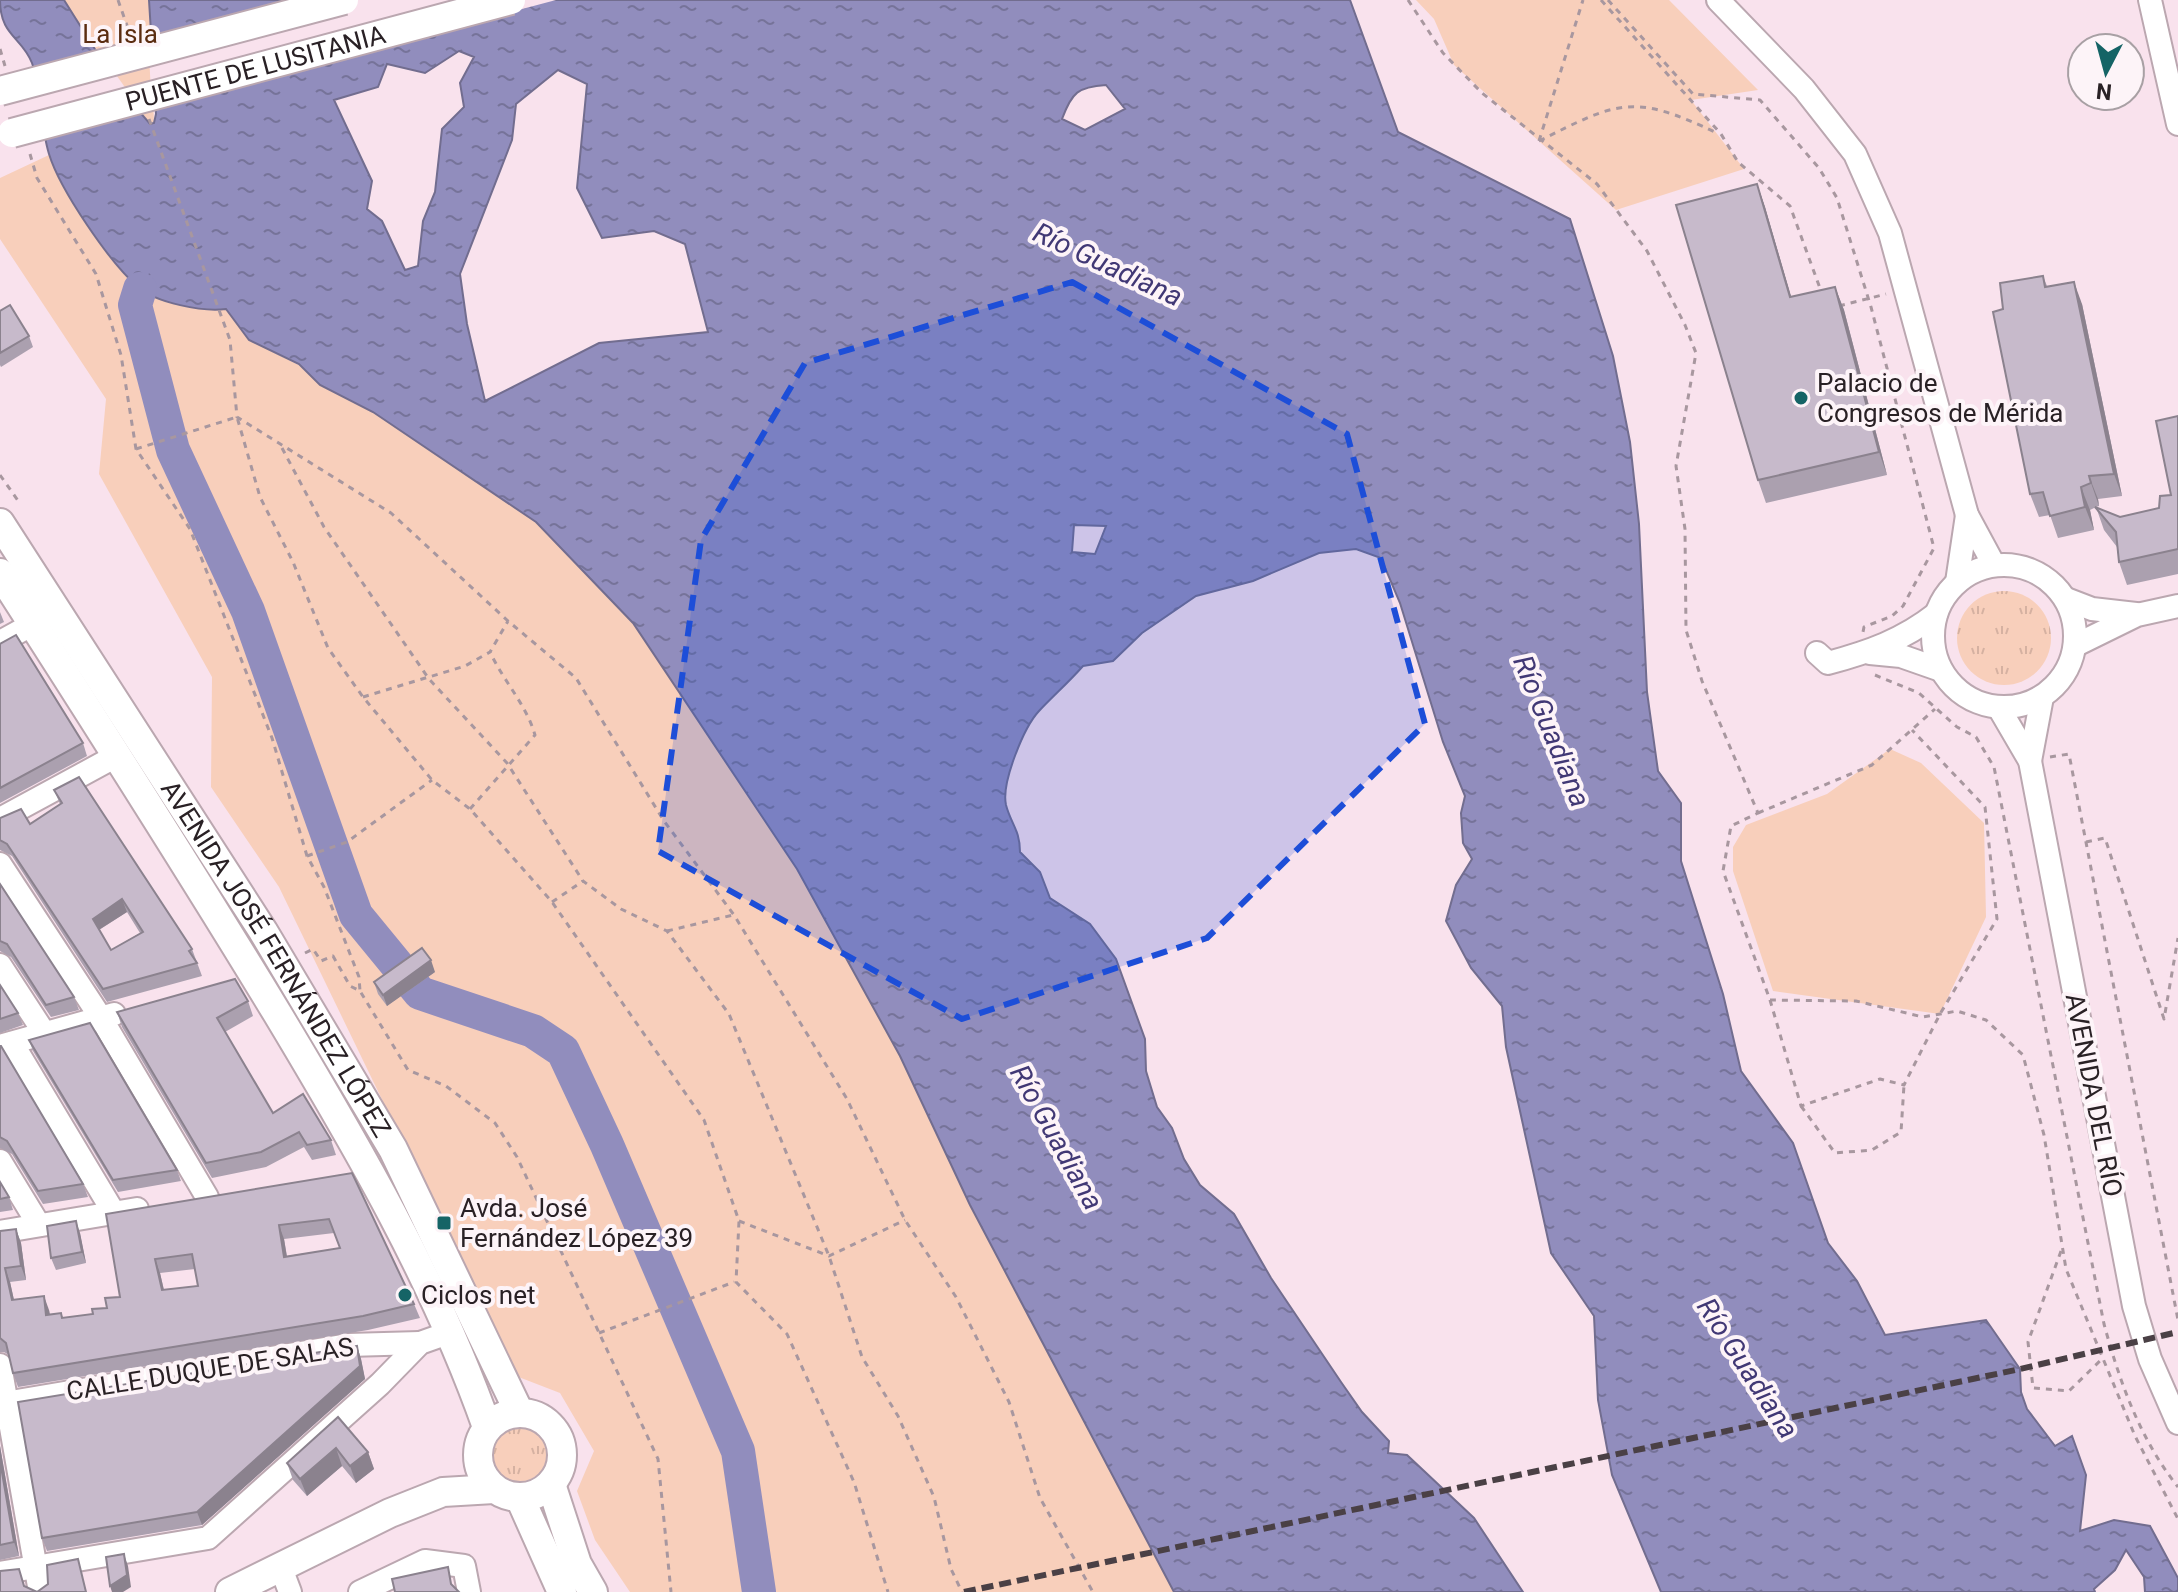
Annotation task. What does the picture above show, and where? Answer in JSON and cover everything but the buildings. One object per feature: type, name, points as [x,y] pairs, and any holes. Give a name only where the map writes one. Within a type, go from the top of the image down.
[{"type":"main road","name":"PUENTE DE LUSITANIA","points":[[0,91],[344,0]]},
{"type":"main road","name":"PUENTE DE LUSITANIA","points":[[6,134],[511,0]]},
{"type":"main road","name":"AVENIDA JOSÉ FERNÁNDEZ LÓPEZ","points":[[10,512],[393,1149],[519,1412]]},
{"type":"main road","name":"AVENIDA JOSÉ FERNÁNDEZ LÓPEZ","points":[[0,573],[118,755],[245,978],[372,1170],[451,1332],[487,1427]]},
{"type":"main road","points":[[230,1592],[286,1580],[390,1513],[443,1492],[507,1493],[537,1494],[551,1484],[563,1459],[556,1431],[546,1421],[519,1412],[507,1414],[487,1427],[479,1441],[479,1469],[507,1493],[562,1592]]},
{"type":"main road","points":[[443,1492],[477,1457]]},
{"type":"main road","points":[[551,1484],[577,1564],[593,1592]]},
{"type":"street","points":[[1718,0],[1804,89],[1855,154],[1890,233],[1967,515],[1994,565]]},
{"type":"street","points":[[2150,0],[2178,124]]},
{"type":"street","points":[[1957,582],[1967,515]]},
{"type":"street","points":[[1817,653],[1828,663],[1907,636],[1936,614],[1957,582],[1974,571],[1994,565],[2027,568],[2055,586],[2066,599],[2075,621],[2076,645],[2070,665],[2058,683],[2042,697],[2021,706],[1999,708],[1976,702],[1956,689],[1941,670],[1934,652],[1936,614]]},
{"type":"street","points":[[2066,599],[2092,609],[2137,615]]},
{"type":"street","points":[[2076,645],[2137,615],[2178,606]]},
{"type":"street","points":[[0,642],[33,624]]},
{"type":"street","points":[[1864,653],[1901,656],[1941,670]]},
{"type":"street","name":"AVENIDA DEL RÍO","points":[[2030,761],[2042,697]]},
{"type":"street","name":"AVENIDA DEL RÍO","points":[[1999,708],[2030,761],[2134,1306],[2150,1359],[2178,1423]]},
{"type":"street","points":[[0,819],[118,755]]},
{"type":"street","points":[[0,864],[101,1018],[199,1199],[237,1192]]},
{"type":"street","points":[[0,965],[45,1034]]},
{"type":"street","points":[[114,1213],[6,1044],[131,1010]]},
{"type":"street","points":[[0,1161],[39,1225]]},
{"type":"street","points":[[342,1175],[372,1170]]},
{"type":"street","points":[[0,1232],[160,1205]]},
{"type":"street","points":[[0,1573],[208,1538],[380,1384],[420,1343],[451,1332]]},
{"type":"street","name":"CALLE DUQUE DE SALAS","points":[[3,1403],[348,1345],[420,1343]]},
{"type":"street","points":[[0,1365],[3,1403],[40,1592]]},
{"type":"street","points":[[360,1592],[389,1586],[425,1561],[464,1566],[469,1592]]},
{"type":"path","points":[[124,11],[125,0]]},
{"type":"path","points":[[1408,0],[1443,53],[1482,93],[1597,184],[1639,241],[1685,325],[1696,353],[1676,466],[1685,529],[1686,630],[1702,681],[1758,813]]},
{"type":"path","points":[[1539,141],[1583,0]]},
{"type":"path","points":[[1601,0],[1721,134],[1738,162],[1790,206],[1822,295]]},
{"type":"path","points":[[1608,0],[1693,94],[1760,100],[1794,137],[1837,198],[1869,299],[1934,548],[1903,606],[1892,616],[1864,627],[1860,639],[1871,673],[1919,693],[1935,709],[1976,737],[1994,767],[2104,1324],[2118,1375],[2138,1423],[2178,1487]]},
{"type":"path","points":[[1539,141],[1601,111],[1627,105],[1680,115],[1721,134]]},
{"type":"path","points":[[148,115],[230,340],[237,417],[260,497],[293,562],[328,648],[363,697],[432,780],[470,809],[552,902],[704,1120],[739,1221],[736,1282],[787,1334],[854,1482],[888,1592]]},
{"type":"path","points":[[37,178],[96,274],[106,299],[121,355],[136,449],[190,529],[272,738],[307,856],[324,887],[359,977],[360,991],[408,1070],[446,1086],[495,1123],[517,1157],[658,1459],[671,1592]]},
{"type":"path","points":[[1827,309],[1906,290]]},
{"type":"path","points":[[136,449],[237,417]]},
{"type":"path","points":[[237,417],[282,448],[341,480],[391,513],[508,621],[576,678],[664,821],[734,915],[847,1099],[905,1220],[956,1297],[1009,1402],[1040,1498],[1093,1592]]},
{"type":"path","points":[[282,448],[324,527],[429,679],[507,763],[583,881],[621,909],[667,931],[729,1014],[829,1256],[862,1357],[898,1416],[934,1497],[951,1569],[962,1592]]},
{"type":"path","points":[[0,475],[10,512]]},
{"type":"path","points":[[363,697],[429,679],[490,652],[508,621]]},
{"type":"path","points":[[470,809],[507,763],[535,735],[527,710],[507,687],[490,652]]},
{"type":"path","points":[[1912,730],[1985,807],[1997,919],[1940,1014],[1904,1085],[1901,1132],[1872,1150],[1835,1153],[1801,1106],[1770,1000],[1723,871],[1731,826],[1872,765],[1935,709]]},
{"type":"path","points":[[2069,754],[2178,1320]]},
{"type":"path","points":[[307,856],[347,842],[432,780]]},
{"type":"path","points":[[2086,842],[2105,838],[2164,1019],[2178,938]]},
{"type":"path","points":[[552,902],[583,881]]},
{"type":"path","points":[[667,931],[734,915]]},
{"type":"path","points":[[301,954],[313,949],[321,961],[333,956],[350,986],[360,991]]},
{"type":"path","points":[[1770,1000],[1856,1001],[1923,1017],[1957,1011],[1986,1020],[2023,1055],[2044,1135],[2066,1269],[2135,1436],[2178,1519]]},
{"type":"path","points":[[1801,1106],[1880,1079],[1904,1085]]},
{"type":"path","points":[[739,1221],[829,1256],[905,1220]]},
{"type":"path","points":[[2062,1247],[2028,1342],[2033,1388],[2069,1391],[2103,1358]]},
{"type":"path","points":[[599,1333],[736,1282]]},
{"type":"highlighted area","points":[[1072,282],[1347,434],[1425,724],[1207,938],[962,1019],[658,851],[701,540],[805,363]]},
{"type":"green space","name":"La Isla","points":[[64,0],[149,0],[154,123],[144,120],[133,106]]},
{"type":"green space","points":[[1416,0],[1669,0],[1758,90],[1691,100],[1744,169],[1616,210],[1454,65],[1434,19]]},
{"type":"green space","points":[[49,155],[100,243],[138,287],[156,298],[180,305],[226,309],[249,340],[299,365],[320,385],[373,412],[536,522],[633,623],[797,869],[900,1056],[970,1205],[1175,1592],[630,1592],[595,1540],[577,1491],[594,1451],[560,1393],[516,1376],[279,887],[211,787],[212,677],[99,474],[106,399],[0,239],[0,178]]},
{"type":"green space","points":[[2004,591],[2022,594],[2037,605],[2048,620],[2051,638],[2048,656],[2037,671],[2022,682],[2004,685],[1986,682],[1971,671],[1960,656],[1957,638],[1960,620],[1971,605],[1986,594]]},
{"type":"green space","points":[[1890,749],[1921,763],[1984,823],[1986,917],[1940,1014],[1773,991],[1733,871],[1733,847],[1746,825],[1827,794]]},
{"type":"green space","points":[[519,1426],[539,1434],[547,1454],[539,1474],[519,1482],[499,1474],[491,1454],[499,1434]]},
{"type":"water","name":"Río Guadiana","points":[[0,0],[64,0],[120,89],[150,124],[154,123],[156,114],[149,0],[1350,0],[1398,132],[1570,219],[1613,356],[1630,442],[1639,524],[1647,692],[1658,771],[1681,803],[1681,861],[1723,994],[1741,1071],[1793,1143],[1828,1243],[1857,1281],[1885,1335],[1986,1320],[2020,1369],[2021,1392],[2027,1409],[2055,1446],[2072,1436],[2086,1475],[2080,1531],[2114,1520],[2150,1526],[2178,1578],[2178,1592],[2145,1592],[2144,1577],[2126,1550],[2115,1570],[2094,1589],[2095,1592],[1661,1592],[1612,1475],[1598,1400],[1594,1316],[1551,1253],[1506,1047],[1502,1006],[1471,968],[1446,921],[1456,885],[1472,859],[1463,843],[1461,813],[1465,796],[1443,742],[1400,603],[1381,558],[1356,549],[1319,553],[1253,581],[1196,596],[1142,633],[1113,661],[1083,666],[1039,711],[1027,729],[1010,770],[1006,805],[1017,832],[1020,852],[1040,872],[1050,898],[1090,924],[1116,959],[1145,1039],[1146,1071],[1157,1107],[1172,1128],[1184,1159],[1200,1185],[1234,1214],[1271,1278],[1341,1382],[1362,1412],[1389,1441],[1388,1453],[1407,1455],[1474,1518],[1523,1592],[1174,1592],[970,1205],[900,1056],[797,869],[633,623],[536,522],[373,412],[320,385],[299,364],[249,340],[226,309],[180,305],[156,298],[138,287],[87,225],[55,169],[46,143],[32,63],[7,29]],"holes":[[[459,51],[474,57],[460,83],[464,107],[442,129],[435,192],[423,221],[418,266],[405,270],[382,221],[367,209],[372,181],[334,100],[378,87],[387,64],[425,73]],[[558,70],[587,84],[577,188],[602,238],[654,231],[685,244],[708,332],[599,343],[485,401],[467,324],[460,274],[512,140],[516,104]],[[1106,85],[1125,109],[1085,130],[1062,119],[1077,93]],[[1074,525],[1106,526],[1095,554],[1072,552]]]},
{"type":"pier","points":[[298,0],[556,0],[152,107],[148,40]]},
{"type":"pier","points":[[100,52],[141,110],[42,136],[29,71]]},
{"type":"waterway","points":[[140,289],[135,305],[173,450],[248,611],[356,915],[420,993],[533,1031],[563,1051],[607,1145],[738,1451],[759,1592]]},
{"type":"railway","points":[[964,1592],[2020,1369],[2178,1332]]},
{"type":"place","name":"Palacio de Congresos de Mérida","points":[[1801,398]]},
{"type":"place","name":"Avda. José Fernández López 39","points":[[444,1223]]},
{"type":"place","name":"Ciclos net","points":[[405,1295]]}]
